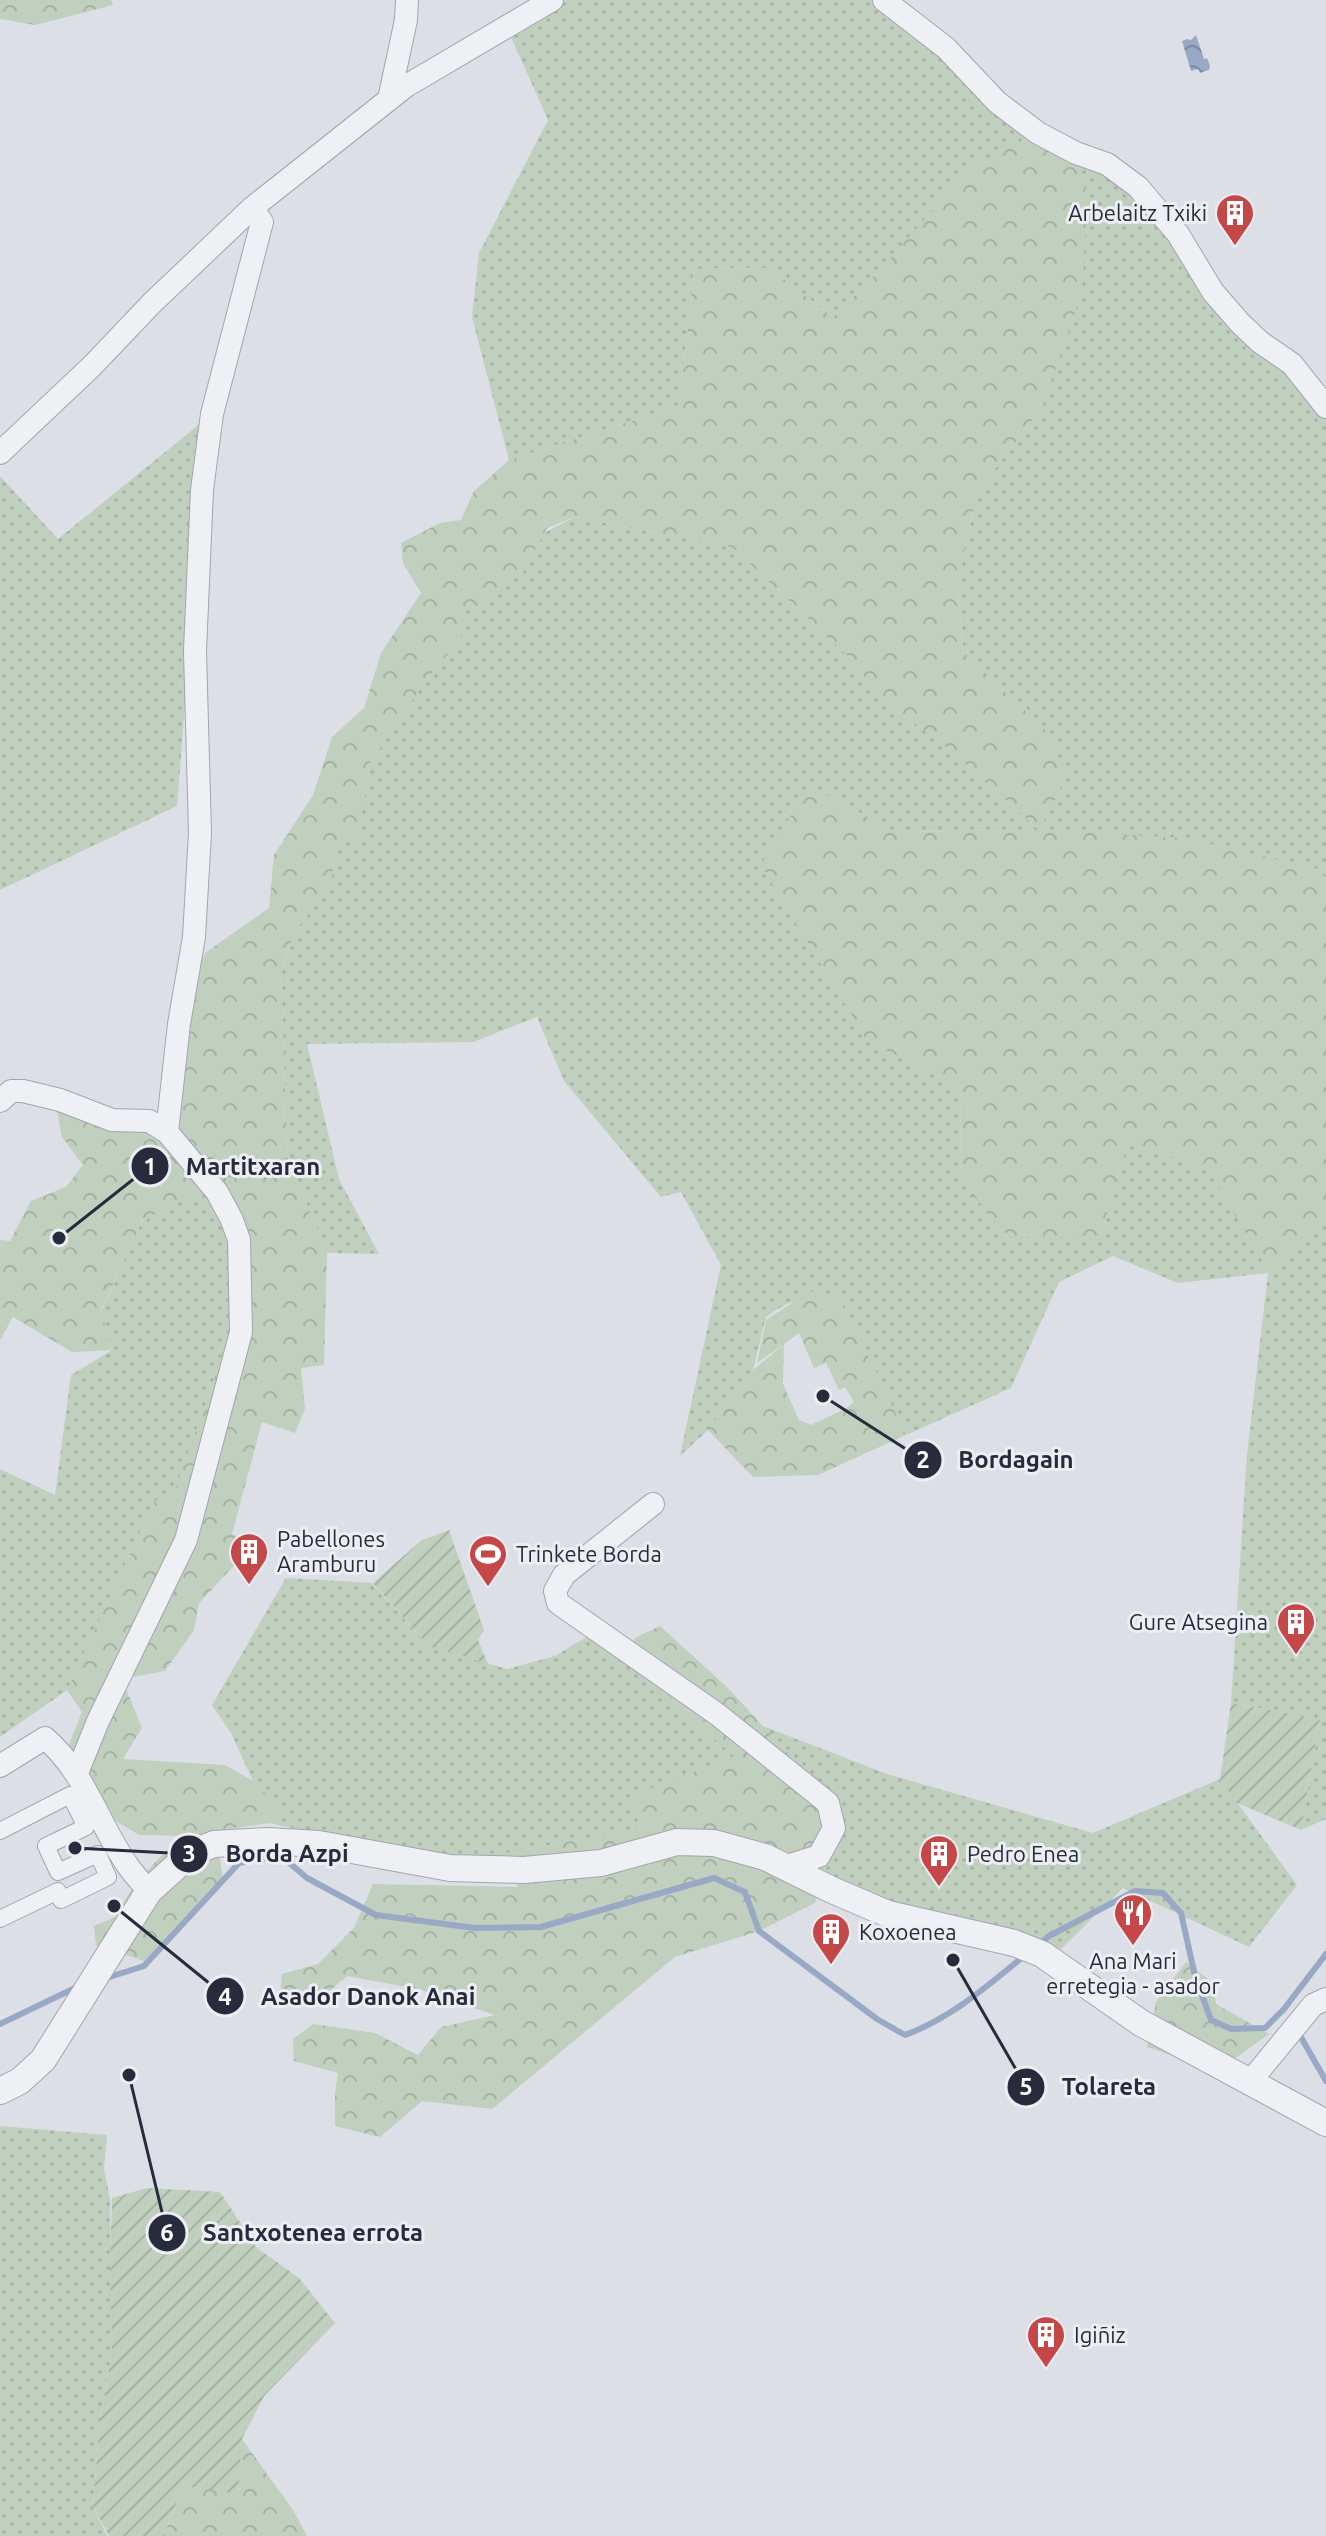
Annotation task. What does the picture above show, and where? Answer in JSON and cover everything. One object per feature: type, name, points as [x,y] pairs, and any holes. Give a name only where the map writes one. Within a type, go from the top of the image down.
[{"type":"street","points":[[389,99],[406,20],[407,0]]},
{"type":"street","points":[[0,453],[252,208],[406,86],[552,0]]},
{"type":"street","points":[[884,0],[946,48],[997,102],[1038,133],[1076,153],[1107,164],[1138,187],[1178,234],[1213,292],[1260,342],[1292,364],[1326,407]]},
{"type":"street","points":[[167,1132],[179,1024],[194,937],[197,893],[200,833],[195,651],[202,490],[212,414],[262,222],[252,208]]},
{"type":"street","points":[[0,1101],[11,1091],[23,1091],[60,1100],[112,1120],[149,1121],[167,1132],[217,1192],[239,1240],[241,1332],[186,1540],[98,1721],[77,1773]]},
{"type":"street","points":[[653,1504],[564,1575],[555,1591],[558,1603],[717,1714],[828,1803],[834,1828],[819,1856],[784,1867]]},
{"type":"street","points":[[0,1766],[45,1738],[77,1773],[127,1866],[149,1891]]},
{"type":"street","points":[[0,1831],[70,1795],[86,1827],[46,1846],[58,1872],[98,1854],[108,1877],[61,1900],[58,1891],[0,1919]]},
{"type":"street","points":[[0,2091],[20,2081],[43,2060],[149,1891],[191,1853],[202,1848],[222,1842],[319,1844],[450,1868],[524,1870],[601,1863],[677,1842],[714,1843],[765,1857],[888,1914],[1014,1943],[1042,1954],[1141,2023],[1326,2123]]},
{"type":"street","points":[[1249,2083],[1320,2002]]},
{"type":"green space","points":[[0,0],[111,0],[113,5],[35,25],[0,19]]},
{"type":"green space","points":[[566,0],[876,0],[1038,133],[882,268],[833,317],[770,268],[694,269],[679,406],[509,460],[472,317],[479,253],[548,120],[510,35]]},
{"type":"green space","points":[[1038,133],[1076,153],[1087,200],[1082,292],[1042,408],[977,492],[957,585],[964,653],[1050,734],[1064,781],[1040,830],[1185,838],[1322,870],[1326,867],[1323,871],[1326,879],[1326,1224],[1269,1273],[1208,1169],[1127,1144],[1100,1238],[1009,1237],[960,1180],[961,1088],[867,1041],[761,865],[809,785],[895,832],[1039,830],[947,748],[881,697],[847,655],[732,547],[575,517],[547,528],[522,574],[464,611],[461,638],[424,683],[371,761],[357,839],[338,844],[329,889],[297,928],[281,969],[287,1156],[327,1253],[324,1365],[301,1368],[305,1409],[295,1433],[262,1422],[232,1534],[255,1543],[199,1603],[194,1630],[165,1671],[122,1679],[142,1728],[123,1759],[225,1765],[253,1781],[282,1810],[270,1823],[216,1831],[223,1880],[147,1962],[96,1945],[94,1926],[115,1917],[134,1885],[161,1856],[189,1836],[139,1835],[106,1815],[66,1752],[82,1712],[67,1690],[154,1502],[176,1487],[225,1348],[246,1301],[244,1229],[208,1187],[142,1221],[101,1311],[112,1350],[72,1352],[13,1317],[0,1340],[0,1240],[10,1241],[31,1201],[66,1187],[83,1165],[62,1137],[56,1106],[172,1133],[194,979],[205,953],[269,908],[274,855],[313,795],[332,737],[364,708],[381,653],[421,593],[403,563],[401,543],[440,523],[461,520],[474,491],[509,460],[679,406],[694,269],[770,268],[833,317],[882,268],[971,166]]},
{"type":"green space","points":[[1076,153],[1107,164],[1326,411],[1326,879],[1322,870],[1040,830],[895,832],[809,785],[867,1041],[961,1088],[960,1180],[1100,1238],[1127,1144],[1208,1169],[1269,1272],[1326,1224],[1326,1819],[1301,1830],[1320,1719],[1231,1703],[1247,1454],[1268,1273],[1178,1283],[1113,1256],[1059,1282],[1011,1388],[906,1435],[840,1296],[801,1299],[766,1317],[753,1370],[708,1430],[680,1456],[721,1265],[681,1192],[661,1197],[564,1081],[537,1017],[473,1042],[307,1044],[339,1179],[379,1254],[327,1253],[287,1156],[281,970],[297,928],[329,888],[338,844],[357,838],[371,761],[424,683],[460,638],[464,610],[522,574],[544,533],[575,517],[732,547],[847,655],[881,697],[947,748],[1039,830],[1064,781],[1050,734],[964,653],[957,585],[977,492],[1042,408]]},
{"type":"green space","points":[[212,414],[202,490],[177,806],[0,890],[0,476],[58,539]]},
{"type":"green space","points":[[208,1187],[232,1239],[236,1298],[225,1348],[176,1488],[154,1502],[67,1690],[0,1737],[0,1469],[55,1495],[71,1375],[112,1350],[101,1312],[142,1221]]},
{"type":"green space","points":[[810,1291],[840,1296],[906,1435],[818,1475],[753,1477],[708,1430],[753,1370],[783,1345],[757,1363],[766,1320]],"holes":[[[799,1333],[814,1368],[826,1363],[839,1390],[845,1387],[854,1402],[811,1425],[799,1420],[783,1384],[784,1344]]]},
{"type":"green space","points":[[449,1530],[484,1630],[478,1640],[488,1664],[428,1646],[373,1583],[422,1540]]},
{"type":"green space","points":[[286,1578],[372,1583],[428,1646],[507,1669],[555,1656],[593,1633],[735,1756],[625,1799],[643,1828],[507,1853],[510,1863],[347,1841],[270,1823],[281,1810],[253,1781],[231,1733],[212,1705]]},
{"type":"green space","points":[[660,1626],[728,1688],[841,1811],[815,1903],[759,1931],[675,1957],[492,2109],[422,2101],[380,2137],[335,2126],[338,2073],[294,2061],[293,2039],[313,2024],[375,2033],[418,2055],[441,2027],[495,2015],[418,1989],[347,1976],[325,1995],[280,1997],[282,1974],[318,1964],[354,1928],[373,1884],[518,1887],[506,1853],[643,1828],[624,1799],[734,1756],[624,1662],[635,1638]]},
{"type":"green space","points":[[1231,1703],[1320,1719],[1301,1830],[1237,1803],[1220,1779]]},
{"type":"green space","points":[[763,1726],[887,1774],[1093,1833],[1220,1779],[1297,1885],[1249,1947],[1123,1888],[1061,1949],[872,1899],[823,1875],[841,1811]]},
{"type":"green space","points":[[1186,1962],[1213,1983],[1216,2004],[1269,2034],[1217,2071],[1147,2047],[1156,2002]]},
{"type":"green space","points":[[0,2126],[107,2135],[104,2169],[110,2199],[112,2351],[99,2430],[93,2506],[107,2536],[0,2536]]},
{"type":"green space","points":[[147,2188],[220,2192],[256,2247],[299,2278],[335,2323],[264,2396],[242,2439],[238,2494],[183,2486],[164,2536],[109,2536],[93,2506],[99,2430],[112,2351],[112,2198]]},
{"type":"green space","points":[[242,2439],[293,2510],[307,2536],[164,2536],[183,2486],[238,2493]]},
{"type":"water","points":[[1196,35],[1204,59],[1207,58],[1210,66],[1209,70],[1200,73],[1198,69],[1191,71],[1182,41],[1191,40]]},
{"type":"waterway","points":[[103,1979],[144,1966],[239,1863],[276,1856],[307,1878],[376,1915],[475,1928],[541,1927],[714,1878],[745,1892],[759,1931],[877,2019],[905,2035],[953,2011],[1024,1956]]},
{"type":"waterway","points":[[1039,1944],[1135,1891],[1163,1893],[1181,1913],[1195,1976],[1211,2020],[1231,2029],[1265,2028],[1284,2009],[1326,1954]]},
{"type":"waterway","points":[[0,2024],[77,1987]]},
{"type":"waterway","points":[[1298,2032],[1326,2081]]},
{"type":"place","name":"Arbelaitz Txiki","points":[[1235,247]]},
{"type":"place","name":"Martitxaran","points":[[59,1238]]},
{"type":"place","name":"Bordagain","points":[[823,1396]]},
{"type":"place","name":"Pabellones Aramburu","points":[[249,1586]]},
{"type":"place","name":"Trinkete Borda","points":[[488,1588]]},
{"type":"place","name":"Gure Atsegina","points":[[1296,1656]]},
{"type":"place","name":"Borda Azpi","points":[[75,1848]]},
{"type":"place","name":"Pedro Enea","points":[[939,1888]]},
{"type":"place","name":"Asador Danok Anai","points":[[114,1906]]},
{"type":"place","name":"Ana Mari erretegia - asador","points":[[1133,1947]]},
{"type":"place","name":"Tolareta","points":[[953,1960]]},
{"type":"place","name":"Koxoenea","points":[[831,1966]]},
{"type":"place","name":"Santxotenea errota","points":[[129,2075]]},
{"type":"place","name":"Igiñiz","points":[[1046,2369]]}]
